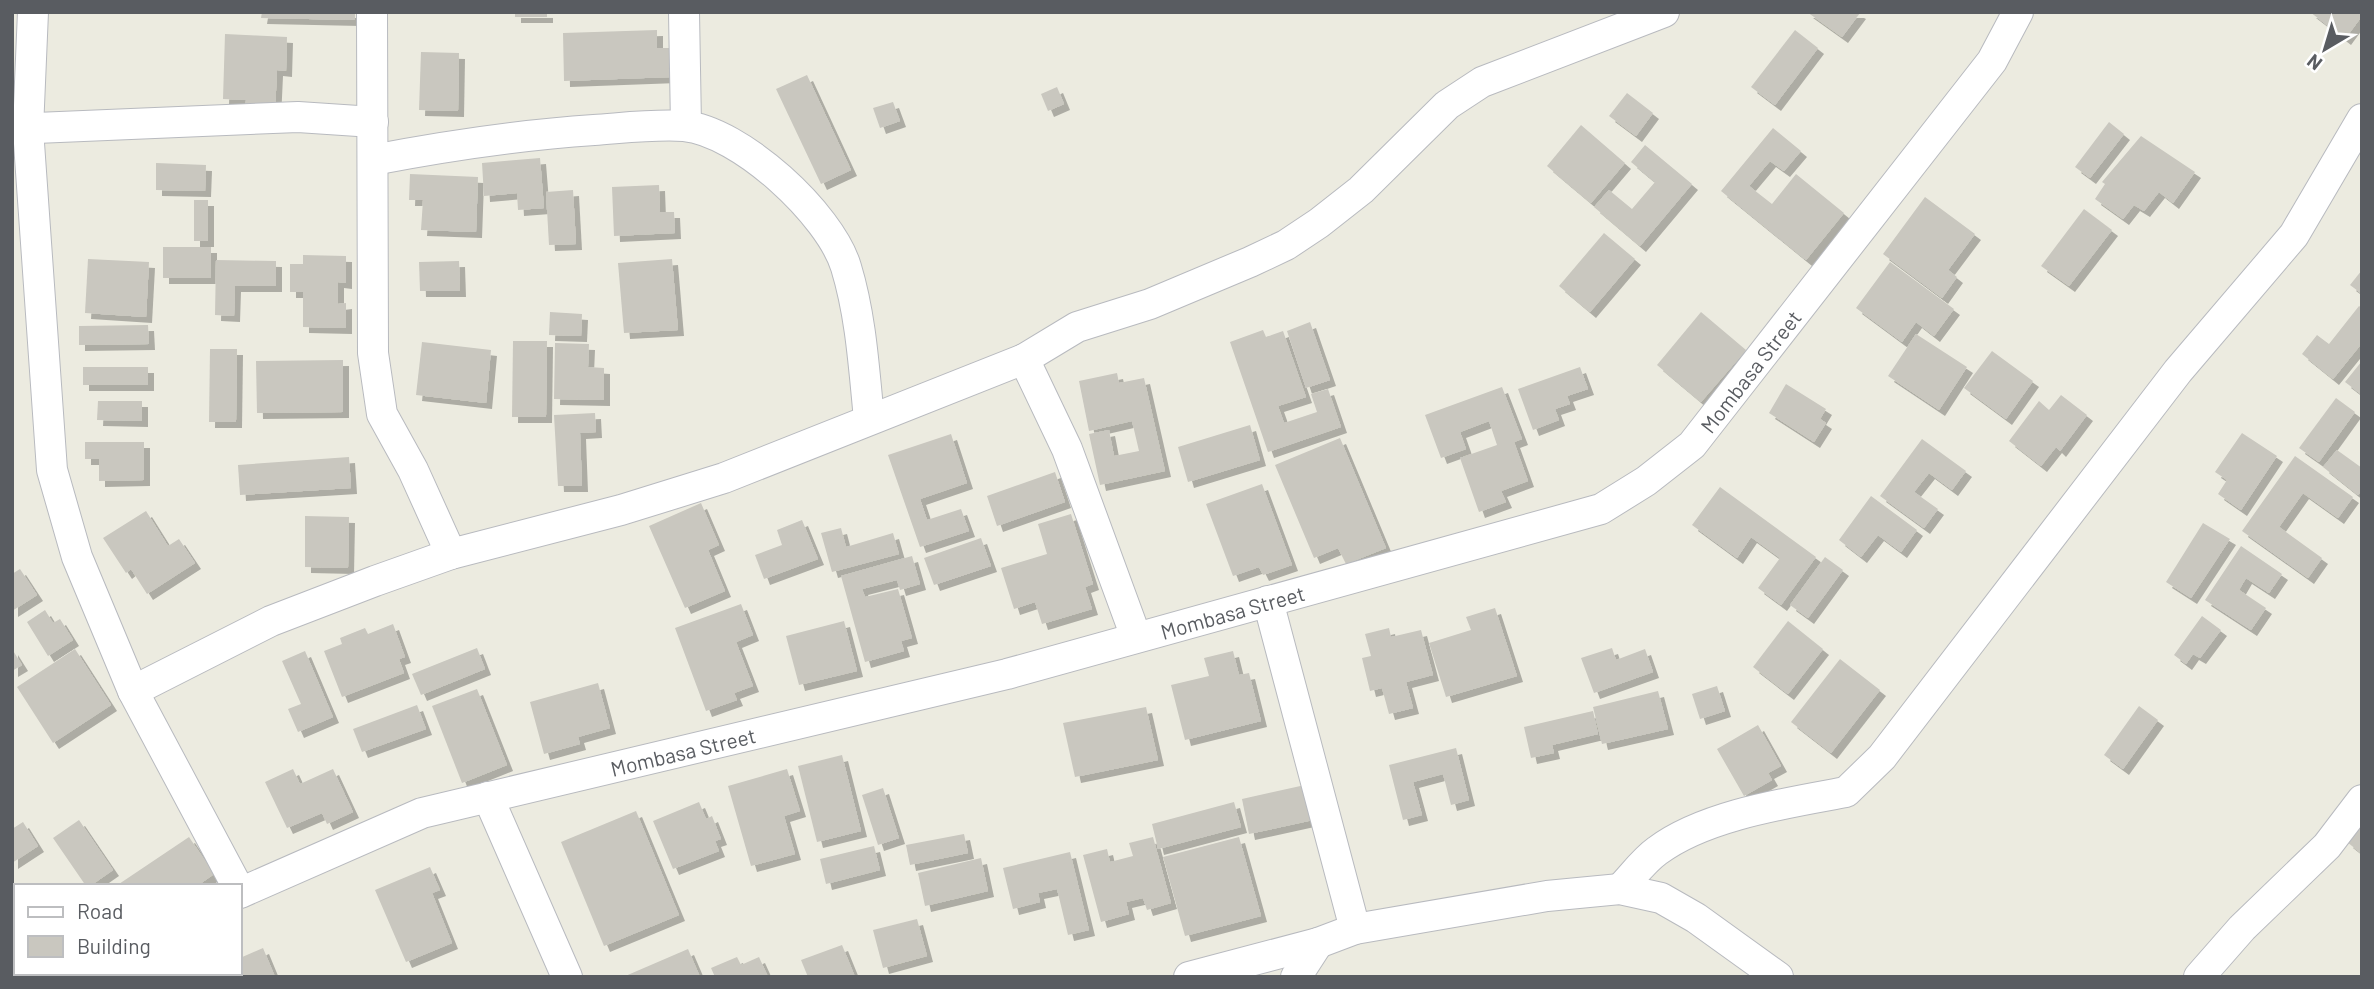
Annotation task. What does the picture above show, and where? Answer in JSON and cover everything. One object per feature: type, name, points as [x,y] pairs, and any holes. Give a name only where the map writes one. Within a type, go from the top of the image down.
[{"type":"street","points":[[33,12],[20,129],[52,470],[78,557],[133,691],[236,884]]},
{"type":"street","points":[[372,12],[373,353],[382,414],[413,470],[450,554]]},
{"type":"street","points":[[684,12],[686,126]]},
{"type":"street","points":[[133,691],[271,621],[450,554],[621,510],[724,478],[1024,359],[1077,327],[1150,304],[1286,245],[1361,190],[1447,105],[1482,82],[1664,12]]},
{"type":"street","name":"Mombasa Street","points":[[242,889],[422,813],[1007,674],[1601,509],[1646,481],[1692,444],[1992,61],[2018,12]]},
{"type":"street","points":[[20,129],[298,117],[373,122]]},
{"type":"street","points":[[1620,889],[1654,852],[1676,838],[1720,822],[1846,792],[1861,780],[1928,698],[2178,371],[2294,235],[2362,119]]},
{"type":"street","points":[[373,160],[505,138],[627,127],[686,126],[715,135],[775,173],[830,232],[846,266],[862,341],[869,419]]},
{"type":"street","points":[[1024,359],[1067,449],[1136,637]]},
{"type":"street","points":[[1268,601],[1354,929]]},
{"type":"street","points":[[488,797],[567,977]]},
{"type":"street","points":[[2199,977],[2242,928],[2327,846],[2362,800]]},
{"type":"street","points":[[1189,977],[1318,943],[1354,929],[1547,897],[1620,889],[1661,898],[1696,918],[1778,977]]},
{"type":"street","points":[[1296,977],[1318,943]]},
{"type":"building","points":[[262,12],[355,12],[355,20],[261,18]]},
{"type":"building","points":[[515,12],[547,12],[547,17],[515,17]]},
{"type":"building","points":[[1807,12],[1858,12],[1860,13],[1842,37]]},
{"type":"building","points":[[2310,12],[2362,12],[2362,16],[2345,39]]},
{"type":"building","points":[[657,30],[657,48],[671,48],[672,77],[564,81],[563,33]]},
{"type":"building","points":[[1795,30],[1818,48],[1775,105],[1751,87]]},
{"type":"building","points":[[225,34],[287,37],[286,71],[277,70],[275,113],[245,112],[246,100],[223,99]]},
{"type":"building","points":[[421,52],[459,53],[458,111],[419,110]]},
{"type":"building","points":[[807,75],[851,170],[821,184],[776,89]]},
{"type":"building","points":[[1057,87],[1064,104],[1048,111],[1041,94]]},
{"type":"building","points":[[1627,93],[1653,113],[1636,136],[1609,116]]},
{"type":"building","points":[[893,102],[900,121],[880,128],[873,108]]},
{"type":"building","points":[[2109,122],[2124,134],[2090,178],[2075,167]]},
{"type":"building","points":[[1581,125],[1625,163],[1591,203],[1547,166]]},
{"type":"building","points":[[1773,128],[1801,151],[1784,171],[1770,161],[1749,186],[1772,204],[1796,174],[1844,213],[1806,260],[1721,191]]},
{"type":"building","points":[[2141,136],[2195,172],[2173,203],[2159,192],[2144,211],[2134,205],[2123,219],[2095,199],[2105,184],[2102,182]]},
{"type":"building","points":[[1645,145],[1692,184],[1640,246],[1594,207],[1609,190],[1632,209],[1655,182],[1631,162]]},
{"type":"building","points":[[540,158],[544,208],[518,210],[517,193],[484,196],[482,163]]},
{"type":"building","points":[[156,163],[206,165],[205,191],[156,190]]},
{"type":"building","points":[[410,174],[478,177],[476,232],[421,230],[423,200],[409,200]]},
{"type":"building","points":[[659,185],[660,212],[674,212],[675,233],[614,236],[612,187]]},
{"type":"building","points":[[573,190],[576,244],[549,245],[546,192]]},
{"type":"building","points":[[1925,197],[1975,234],[1948,270],[1957,277],[1942,298],[1883,254]]},
{"type":"building","points":[[194,200],[208,200],[208,241],[194,241]]},
{"type":"building","points":[[2084,209],[2112,230],[2069,286],[2041,266]]},
{"type":"building","points":[[1604,233],[1635,259],[1590,312],[1559,286]]},
{"type":"building","points":[[163,247],[211,247],[211,278],[163,278]]},
{"type":"building","points":[[303,255],[346,256],[346,283],[338,282],[338,304],[346,303],[346,328],[303,327],[303,292],[290,292],[290,264],[303,264]]},
{"type":"building","points":[[88,259],[149,262],[146,317],[85,313]]},
{"type":"building","points":[[672,259],[678,330],[624,333],[618,263]]},
{"type":"building","points":[[216,260],[276,261],[276,286],[235,286],[234,316],[215,315]]},
{"type":"building","points":[[459,261],[460,291],[420,291],[419,262]]},
{"type":"building","points":[[1890,262],[1954,309],[1934,336],[1916,322],[1902,342],[1856,308]]},
{"type":"building","points":[[2362,270],[2362,294],[2350,285]]},
{"type":"building","points":[[2359,306],[2362,308],[2362,343],[2333,379],[2302,354],[2317,335],[2329,344]]},
{"type":"building","points":[[550,312],[582,314],[581,336],[549,335]]},
{"type":"building","points":[[1701,312],[1746,350],[1701,402],[1657,365]]},
{"type":"building","points":[[1310,322],[1330,380],[1306,388],[1287,331]]},
{"type":"building","points":[[148,325],[149,344],[79,345],[79,326]]},
{"type":"building","points":[[1263,330],[1266,337],[1283,331],[1306,397],[1278,406],[1284,423],[1317,412],[1311,394],[1328,389],[1341,427],[1268,452],[1230,342]]},
{"type":"building","points":[[1916,334],[1967,367],[1939,410],[1888,376]]},
{"type":"building","points":[[513,341],[547,341],[546,417],[512,417]]},
{"type":"building","points":[[422,342],[491,350],[486,403],[416,395]]},
{"type":"building","points":[[555,343],[589,344],[588,367],[604,368],[604,400],[554,399]]},
{"type":"building","points":[[210,349],[237,349],[236,422],[209,422]]},
{"type":"building","points":[[1992,351],[2033,381],[2006,419],[1964,388]]},
{"type":"building","points":[[343,360],[343,412],[257,413],[256,361]]},
{"type":"building","points":[[2362,361],[2362,395],[2345,382]]},
{"type":"building","points":[[83,367],[148,367],[148,385],[83,385]]},
{"type":"building","points":[[1580,367],[1588,389],[1567,396],[1570,404],[1555,409],[1559,420],[1533,430],[1518,389]]},
{"type":"building","points":[[1117,373],[1119,383],[1144,378],[1165,471],[1100,485],[1089,434],[1109,430],[1114,456],[1139,451],[1132,421],[1089,431],[1079,381]]},
{"type":"building","points":[[1786,384],[1826,409],[1820,419],[1826,423],[1814,442],[1769,413]]},
{"type":"building","points":[[1502,387],[1522,439],[1514,442],[1528,481],[1501,491],[1506,502],[1479,512],[1460,458],[1497,445],[1489,421],[1460,432],[1466,449],[1441,458],[1425,415]]},
{"type":"building","points":[[2061,395],[2087,415],[2060,451],[2056,447],[2041,466],[2009,441],[2039,401],[2049,410]]},
{"type":"building","points":[[2336,398],[2355,412],[2319,462],[2299,448]]},
{"type":"building","points":[[98,401],[142,401],[142,421],[97,420]]},
{"type":"building","points":[[595,413],[596,432],[580,433],[582,486],[558,486],[554,415]]},
{"type":"building","points":[[1250,425],[1260,460],[1188,482],[1178,447]]},
{"type":"building","points":[[2242,433],[2277,456],[2241,510],[2218,494],[2227,480],[2215,472]]},
{"type":"building","points":[[951,434],[967,483],[920,499],[927,520],[961,509],[969,531],[920,547],[888,455]]},
{"type":"building","points":[[1340,438],[1386,548],[1346,564],[1338,548],[1314,558],[1275,465]]},
{"type":"building","points":[[1922,439],[1966,471],[1952,490],[1929,473],[1914,492],[1938,509],[1924,528],[1880,496]]},
{"type":"building","points":[[85,442],[144,442],[144,480],[99,481],[99,459],[85,459]]},
{"type":"building","points":[[2337,450],[2362,468],[2362,490],[2358,495],[2323,467]]},
{"type":"building","points":[[2295,456],[2353,497],[2338,518],[2303,493],[2279,527],[2322,558],[2308,578],[2242,531]]},
{"type":"building","points":[[349,457],[351,488],[240,495],[238,465]]},
{"type":"building","points":[[1055,472],[1065,502],[997,526],[987,496]]},
{"type":"building","points":[[1262,484],[1292,565],[1263,575],[1259,567],[1233,576],[1206,504]]},
{"type":"building","points":[[1720,487],[1816,557],[1781,605],[1758,588],[1780,558],[1751,537],[1737,558],[1692,525]]},
{"type":"building","points":[[1871,496],[1917,530],[1901,552],[1878,535],[1861,557],[1839,540]]},
{"type":"building","points":[[701,503],[719,545],[708,550],[725,591],[685,608],[649,526]]},
{"type":"building","points":[[146,511],[168,546],[179,539],[195,563],[147,594],[131,569],[126,573],[103,538]]},
{"type":"building","points":[[1071,514],[1093,584],[1085,587],[1092,609],[1042,624],[1035,602],[1014,609],[1001,568],[1047,554],[1038,524]]},
{"type":"building","points":[[305,516],[349,517],[348,568],[305,567]]},
{"type":"building","points":[[802,520],[818,559],[764,579],[755,555],[782,545],[777,530]]},
{"type":"building","points":[[2203,523],[2230,539],[2191,598],[2166,582]]},
{"type":"building","points":[[841,528],[846,547],[893,533],[899,554],[832,572],[821,533]]},
{"type":"building","points":[[981,538],[991,566],[934,585],[924,558]]},
{"type":"building","points":[[2241,546],[2282,574],[2269,593],[2246,578],[2239,590],[2266,608],[2251,630],[2205,600]]},
{"type":"building","points":[[912,556],[920,584],[900,590],[897,580],[862,589],[865,597],[898,589],[912,638],[901,641],[904,651],[865,662],[841,576]]},
{"type":"building","points":[[1825,557],[1843,570],[1808,618],[1790,605]]},
{"type":"building","points":[[20,569],[37,595],[12,611],[12,574]]},
{"type":"building","points":[[741,604],[753,635],[736,642],[753,686],[734,693],[737,700],[706,711],[675,628]]},
{"type":"building","points":[[1495,608],[1517,676],[1446,697],[1429,643],[1471,630],[1466,617]]},
{"type":"building","points":[[45,610],[53,623],[60,619],[73,640],[48,656],[27,622]]},
{"type":"building","points":[[2202,616],[2221,630],[2200,658],[2193,654],[2186,664],[2174,655]]},
{"type":"building","points":[[844,621],[857,671],[799,685],[786,636]]},
{"type":"building","points":[[1788,621],[1823,649],[1788,694],[1753,667]]},
{"type":"building","points":[[393,624],[405,657],[399,659],[404,673],[342,697],[324,651],[342,644],[340,638],[365,628],[368,634]]},
{"type":"building","points":[[1389,628],[1391,637],[1421,630],[1433,675],[1406,682],[1413,708],[1389,714],[1382,688],[1370,691],[1362,658],[1371,656],[1365,634]]},
{"type":"building","points":[[477,648],[485,669],[421,695],[412,674]]},
{"type":"building","points":[[1612,648],[1616,660],[1645,649],[1653,672],[1594,693],[1581,658]]},
{"type":"building","points":[[12,649],[22,665],[12,671]]},
{"type":"building","points":[[75,649],[111,705],[53,743],[17,687]]},
{"type":"building","points":[[305,651],[333,717],[298,732],[288,709],[301,704],[282,661]]},
{"type":"building","points":[[1233,651],[1239,675],[1249,673],[1261,721],[1185,740],[1171,685],[1209,676],[1204,658]]},
{"type":"building","points":[[1840,659],[1880,690],[1831,753],[1791,722]]},
{"type":"building","points":[[598,683],[610,728],[578,737],[580,744],[544,754],[530,702]]},
{"type":"building","points":[[1717,686],[1725,711],[1700,719],[1692,694]]},
{"type":"building","points":[[477,689],[507,765],[462,783],[432,706]]},
{"type":"building","points":[[1658,691],[1668,729],[1602,744],[1593,707]]},
{"type":"building","points":[[417,705],[426,729],[362,752],[353,729]]},
{"type":"building","points":[[2139,706],[2158,720],[2123,769],[2104,755]]},
{"type":"building","points":[[1146,707],[1158,760],[1075,777],[1063,723]]},
{"type":"building","points":[[1593,711],[1598,734],[1552,745],[1554,753],[1531,758],[1524,727]]},
{"type":"building","points":[[1758,725],[1781,766],[1768,773],[1772,780],[1744,796],[1717,749]]},
{"type":"building","points":[[1456,748],[1469,800],[1451,805],[1443,774],[1413,782],[1422,815],[1403,820],[1389,765]]},
{"type":"building","points":[[842,755],[861,831],[817,842],[798,766]]},
{"type":"building","points":[[293,769],[300,784],[333,769],[353,812],[327,824],[322,813],[287,828],[265,782]]},
{"type":"building","points":[[787,769],[800,811],[784,816],[795,854],[751,866],[728,786]]},
{"type":"building","points":[[1305,785],[1313,820],[1249,834],[1242,799]]},
{"type":"building","points":[[883,788],[899,838],[878,845],[862,795]]},
{"type":"building","points":[[699,802],[706,819],[712,816],[721,839],[715,841],[719,851],[673,869],[653,821]]},
{"type":"building","points":[[1234,802],[1241,827],[1158,849],[1152,824]]},
{"type":"building","points":[[636,811],[679,915],[604,946],[561,842]]},
{"type":"building","points":[[79,820],[113,870],[93,884],[85,884],[53,838]]},
{"type":"building","points":[[23,822],[38,846],[12,863],[12,829]]},
{"type":"building","points":[[2362,825],[2362,854],[2347,842]]},
{"type":"building","points":[[964,834],[968,853],[910,865],[906,845]]},
{"type":"building","points":[[189,837],[214,874],[200,884],[119,884]]},
{"type":"building","points":[[1153,837],[1171,903],[1147,910],[1143,898],[1126,902],[1129,914],[1101,922],[1083,855],[1107,849],[1110,862],[1133,856],[1129,843]]},
{"type":"building","points":[[1239,837],[1261,916],[1185,936],[1163,857]]},
{"type":"building","points":[[874,846],[880,870],[826,884],[820,859]]},
{"type":"building","points":[[1070,852],[1089,930],[1068,935],[1057,889],[1038,893],[1040,902],[1013,909],[1003,868]]},
{"type":"building","points":[[981,858],[988,891],[925,906],[918,873]]},
{"type":"building","points":[[430,867],[440,890],[432,893],[452,943],[406,962],[375,890]]},
{"type":"building","points":[[12,911],[14,946],[12,948]]},
{"type":"building","points":[[917,919],[927,956],[883,968],[873,930]]},
{"type":"building","points":[[842,945],[855,977],[808,977],[801,960]]},
{"type":"building","points":[[263,948],[275,977],[213,977],[212,975],[242,975],[242,957]]},
{"type":"building","points":[[688,949],[700,977],[623,977]]},
{"type":"building","points":[[737,957],[741,965],[759,957],[768,977],[715,977],[711,968]]}]
